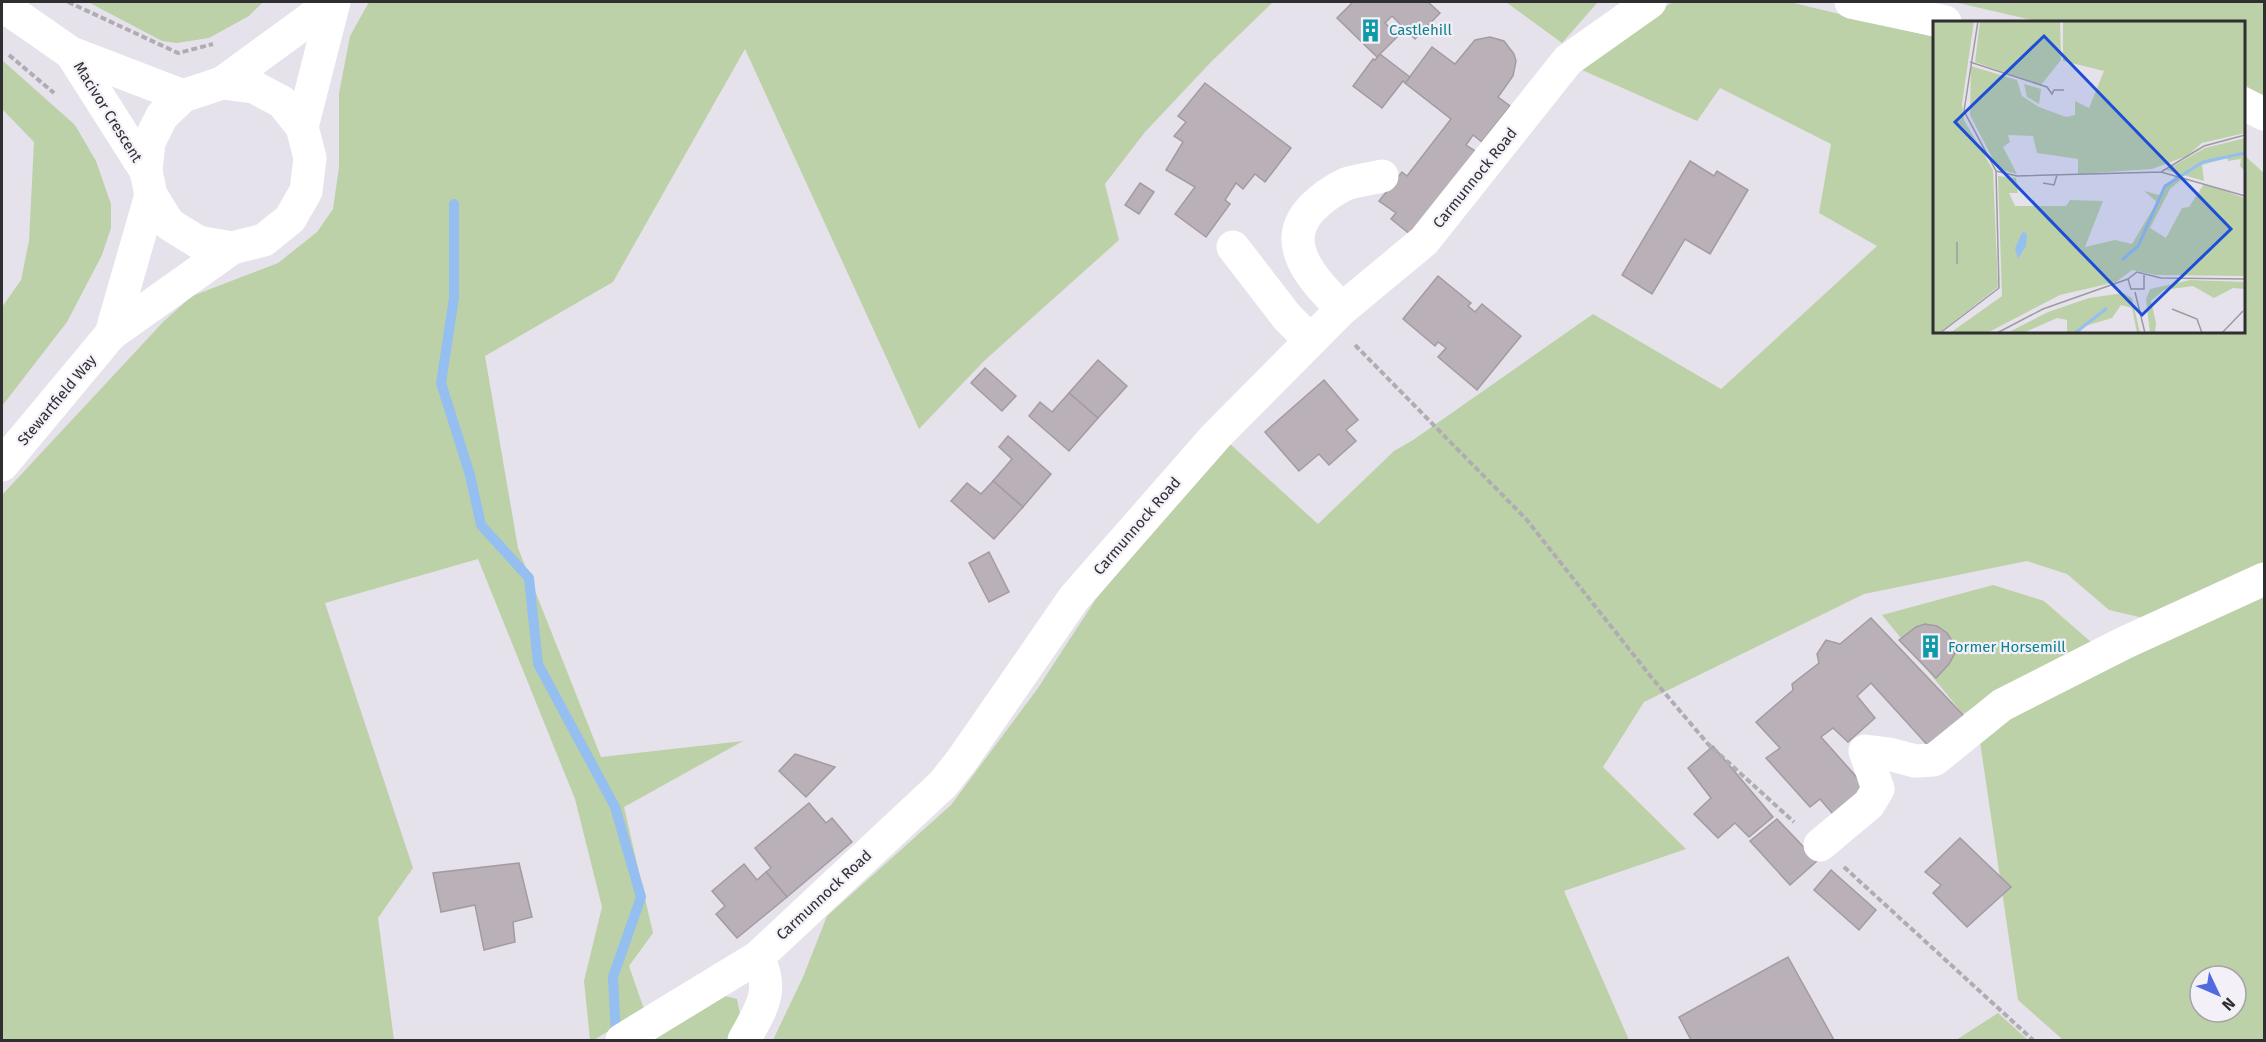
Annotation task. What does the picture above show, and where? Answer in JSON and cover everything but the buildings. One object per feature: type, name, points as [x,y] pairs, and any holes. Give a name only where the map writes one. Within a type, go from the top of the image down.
[{"type":"street","points":[[222,83],[254,87],[282,102],[302,127],[310,158],[306,191],[290,219],[264,240],[232,248],[198,242],[169,224],[148,183],[149,142],[162,116],[183,96],[222,83],[334,2]]},
{"type":"street","points":[[302,127],[334,2]]},
{"type":"street","name":"Carmunnock Road","points":[[621,1041],[758,957],[943,784],[1074,598],[1216,436],[1328,323],[1424,241],[1568,60],[1650,2]]},
{"type":"street","points":[[1851,2],[1940,21]]},
{"type":"street","name":"Macivor Crescent","points":[[2,5],[71,53],[183,96]]},
{"type":"street","name":"Macivor Crescent","points":[[71,53],[148,183]]},
{"type":"street","points":[[2245,104],[2265,114]]},
{"type":"street","points":[[1233,247],[1287,316],[1328,323],[1319,285],[1298,250],[1299,230],[1304,217],[1333,190],[1348,183],[1382,176]]},
{"type":"street","name":"Stewartfield Way","points":[[111,334],[148,183]]},
{"type":"street","name":"Stewartfield Way","points":[[2,465],[111,334],[232,248]]},
{"type":"street","points":[[1820,845],[1869,804],[1878,789],[1865,751],[1915,761],[1934,760],[2002,705],[2124,643],[2265,579]]},
{"type":"street","points":[[744,1041],[766,993],[767,982],[758,957]]},
{"type":"path","points":[[68,2],[178,53],[207,47],[217,42]]},
{"type":"path","points":[[2,49],[55,94]]},
{"type":"path","points":[[1328,323],[1527,519],[1652,678],[1708,744],[2033,1041]]},
{"type":"green space","points":[[88,2],[263,2],[249,16],[209,38],[177,43],[162,41]]},
{"type":"green space","points":[[369,2],[1273,2],[1211,62],[1145,132],[1105,184],[1119,240],[984,361],[919,429],[745,49],[613,282],[485,356],[518,548],[601,757],[743,741],[624,807],[653,933],[629,966],[644,1009],[594,1040],[590,1040],[584,981],[602,907],[575,799],[478,559],[325,603],[413,868],[378,918],[394,1040],[2,1040],[2,495],[164,321],[192,296],[278,263],[317,232],[333,209],[339,167],[339,93],[350,36]]},
{"type":"green space","points":[[1506,2],[1598,2],[1562,43]]},
{"type":"green space","points":[[1673,2],[1790,2],[1933,37],[1933,333],[2245,333],[2245,156],[2264,173],[2264,568],[2152,620],[2109,610],[2067,574],[2027,561],[1864,594],[1644,702],[1603,767],[1686,849],[1564,891],[1629,1040],[773,1040],[803,977],[827,916],[951,805],[1038,688],[1096,599],[1229,443],[1318,524],[1394,451],[1593,314],[1721,389],[1877,246],[1819,213],[1831,144],[1720,88],[1697,121],[1582,70],[1646,19]]},
{"type":"green space","points":[[1954,2],[2264,2],[2264,99],[2245,85],[2245,21],[2036,21]]},
{"type":"green space","points":[[2,60],[75,125],[96,161],[111,204],[111,228],[102,255],[67,322],[2,406],[2,307],[21,280],[29,241],[34,142],[2,109]]},
{"type":"green space","points":[[1993,585],[2044,601],[2091,642],[1963,714],[1882,615]]},
{"type":"green space","points":[[2264,589],[2264,1040],[2063,1040],[2018,1000],[1979,735]]},
{"type":"green space","points":[[721,995],[737,999],[740,1014],[729,1040],[645,1040]]},
{"type":"green space","points":[[1998,1013],[2028,1040],[1956,1040]]},
{"type":"waterway","points":[[454,204],[454,298],[441,383],[470,475],[481,525],[529,578],[538,664],[615,807],[641,897],[613,977],[616,1037]]},
{"type":"place","name":"Castlehill","points":[[1371,30]]},
{"type":"place","name":"Former Horsemill","points":[[1930,647]]}]
